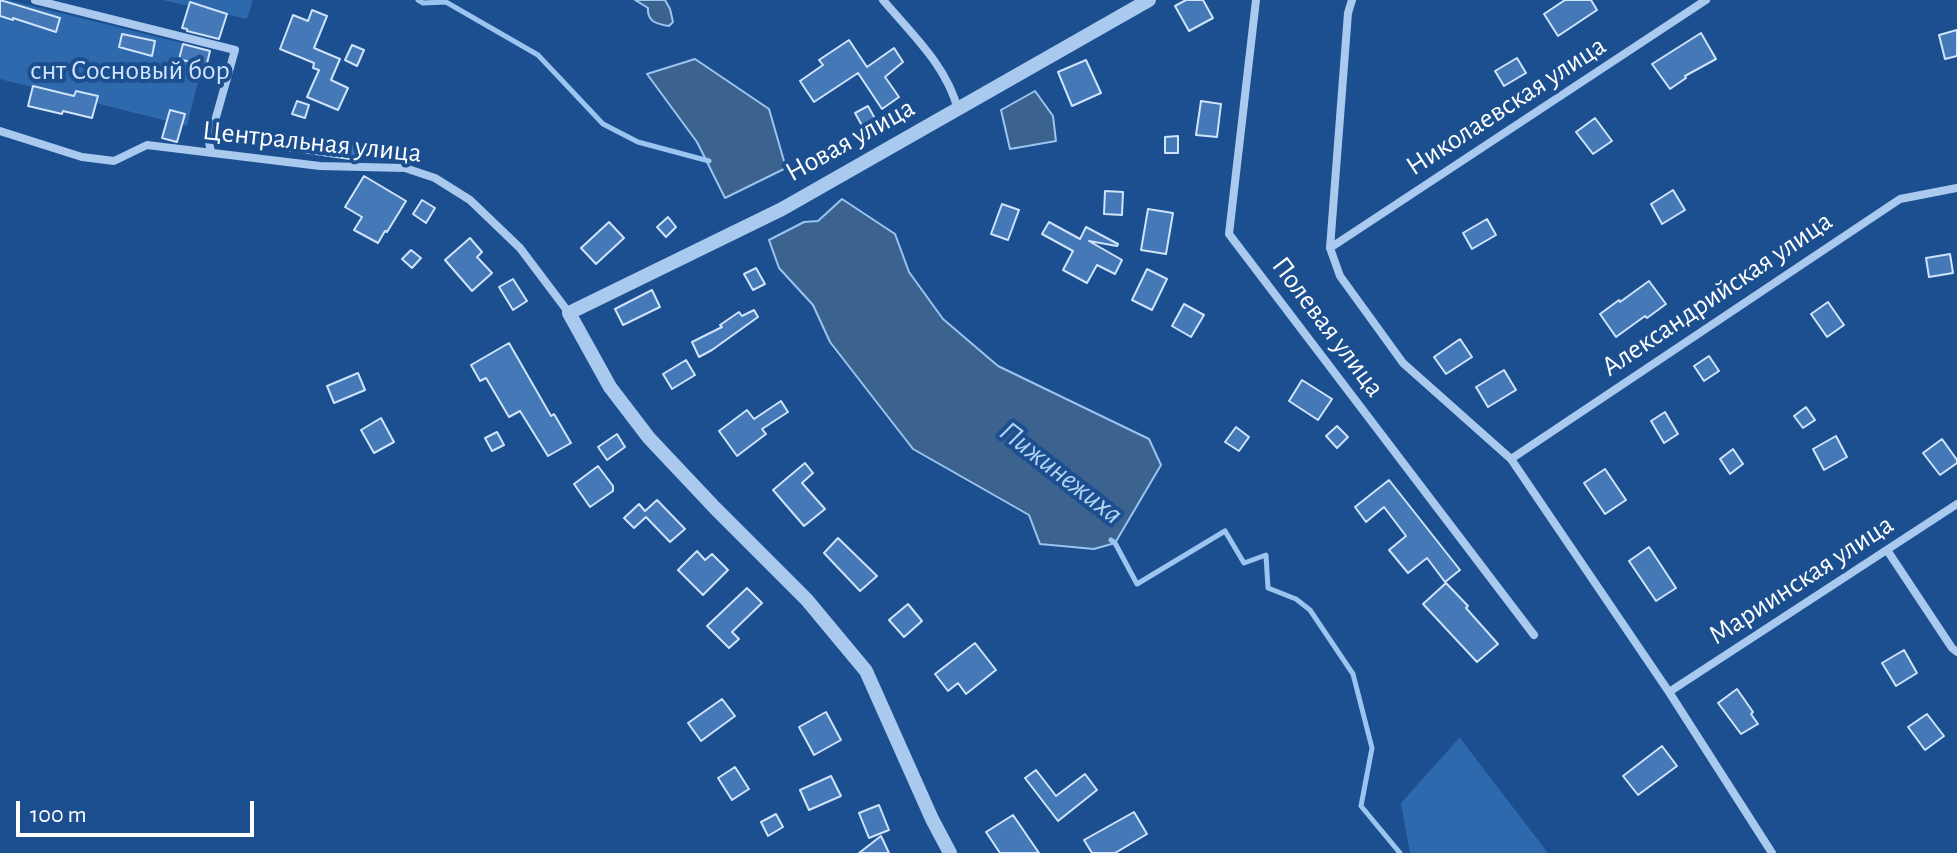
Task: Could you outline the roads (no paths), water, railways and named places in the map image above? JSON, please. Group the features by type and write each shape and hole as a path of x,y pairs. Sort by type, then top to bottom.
{"street":[{"path":"35,0 235,50 209,142 211,152"},
{"path":"883,0 947,79 958,110"},
{"name":"Новая улица","path":"569,313 782,209 1149,0"},
{"name":"Полевая улица","path":"1256,0 1229,234 1534,635"},
{"path":"1352,0 1348,13 1330,248 1340,276 1403,363 1511,459 1669,692 1772,853"},
{"name":"Николаевская улица","path":"1330,248 1706,0"},
{"name":"Центральная улица","path":"0,131 82,157 114,161 147,145 320,166 405,168 435,178 470,200 520,248 569,313"},
{"name":"Александрийская улица","path":"1511,459 1900,199 1957,188"},
{"path":"569,313 610,387 649,438 807,600 866,671 950,853"},
{"name":"Мариинская улица","path":"1669,692 1957,504"},
{"path":"1887,550 1957,652"}],"water":[{"path":"635,0 665,0 673,22 669,26 654,22 648,8"},
{"path":"695,59 769,109 786,168 725,198 697,142 647,74"},
{"path":"1035,91 1053,116 1056,141 1010,149 1001,110"},
{"path":"842,199 895,234 909,272 943,319 998,366 1149,439 1161,465 1115,543 1094,549 1040,544 1029,515 913,449 830,342 813,305 779,268 769,240 804,222 818,221"}],"waterway":[{"name":"Пижинежиха","path":"418,0 423,3 446,2 538,55 603,124 638,142 709,161"},
{"name":"Пижинежиха","path":"1111,540 1137,584 1225,531 1244,563 1266,555 1268,588 1296,599 1310,610 1353,674 1372,748 1361,806 1400,853"}],"park label":[{"name":"снт Сосновый бор","path":"130,71"}]}
